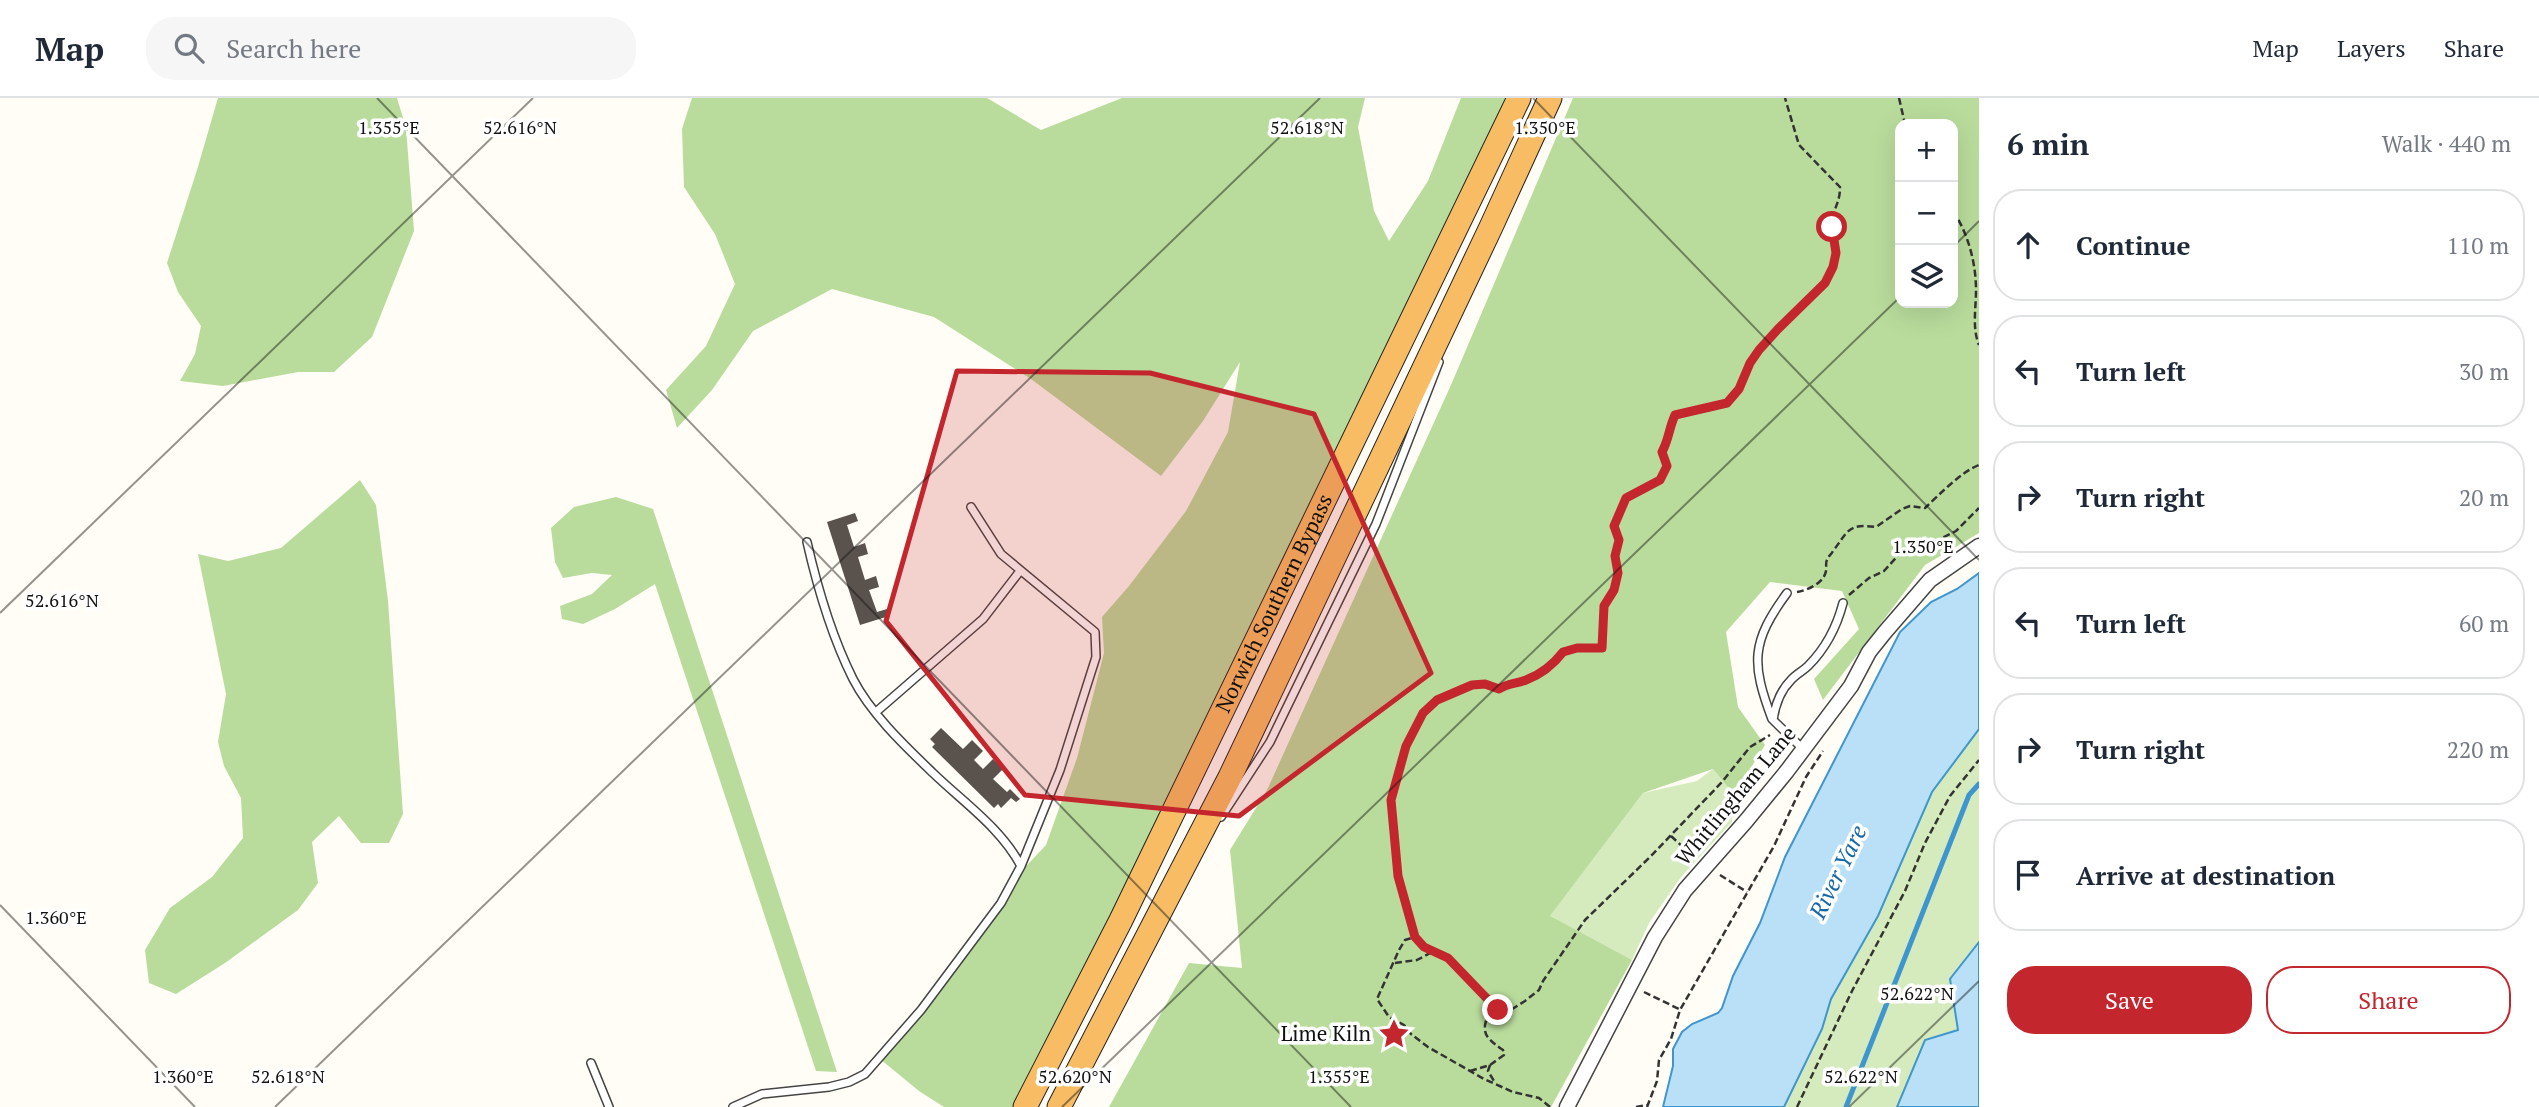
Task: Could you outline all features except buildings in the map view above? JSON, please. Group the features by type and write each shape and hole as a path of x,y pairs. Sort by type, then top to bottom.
{"highway":[{"name":"Norwich Southern Bypass","path":"1025,1107 1121,920 1519,98"},
{"name":"Norwich Southern Bypass","path":"1059,1107 1230,777 1550,98"}],"street":[{"name":"Whitlingham Lane","path":"1567,1107 1656,937 1685,890 1804,750 1851,686 1869,652 1885,632 1930,580 1979,546"}],"lane":[{"path":"1446,345 1491,227"},
{"path":"1175,883 1270,742 1376,524 1441,358"},
{"path":"733,1107 762,1094 829,1087 865,1074 905,1030 1001,903 1021,866 1060,769 1096,657 1096,632 1001,554 971,507"},
{"path":"807,542 836,636 854,681 876,712 931,771 996,831 1013,850 1021,866"},
{"path":"876,712 984,619 1020,571"},
{"path":"1787,593 1771,614 1760,637 1757,663 1762,692 1773,720 1804,750"},
{"path":"1773,720 1776,704 1789,681 1808,666 1826,643 1839,619 1843,603"},
{"path":"590,1063 609,1107"}],"path":[{"path":"1779,728 1750,747 1722,782 1585,920 1539,990 1509,1011 1498,1010 1492,1006 1458,967 1434,950 1424,947 1415,937 1398,876 1391,800 1406,746 1418,720 1437,700 1455,691 1485,684 1499,689 1511,681 1522,682 1553,665 1563,652 1577,648 1602,648 1604,606 1614,590 1618,573 1615,556 1619,540 1614,526 1626,498 1660,480 1667,466 1662,452 1670,439 1670,426 1675,415 1727,403 1739,389 1759,350 1825,283 1833,267 1836,253 1832,239 1833,216 1840,201 1840,187 1799,145 1784,98"},
{"path":"1897,98 1903,119"},
{"path":"1958,221 1973,260 1976,287 1975,336 1979,345"},
{"path":"1787,593 1804,591 1821,580 1827,570 1827,558 1849,530 1860,525 1876,527 1910,506 1925,508 1956,479 1979,465"},
{"path":"1843,603 1854,588 1884,571 1903,550 1921,551 1956,531 1979,508"},
{"path":"1636,1107 1648,1106 1657,1081 1659,1060 1671,1039 1680,1010 1774,846 1806,777 1824,749"},
{"path":"1797,1107 1852,991 1905,891 1925,843 1950,796 1979,760"},
{"path":"1415,937 1405,940 1387,974 1377,999 1383,1011 1404,1025 1428,1047 1484,1079 1539,1098 1550,1107"},
{"path":"1395,963 1417,960 1434,950"},
{"path":"1632,986 1680,1010"},
{"path":"1470,1071 1490,1065 1504,1055 1503,1050 1488,1040 1485,1031 1492,1006"},
{"path":"1490,1065 1490,1076 1498,1084"}],"highlighted area":[{"path":"957,371 1150,373 1314,414 1431,673 1239,816 1025,795 886,621"}],"green space":[{"path":"218,98 397,98 406,128 414,231 372,337 334,372 298,372 223,386 180,381 195,354 201,326 178,292 167,263"},
{"path":"692,98 987,98 1041,130 1122,98 1365,98 1358,127 1374,211 1389,241 1428,181 1461,98 1508,98 1116,917 1015,1107 944,1107 919,1091 880,1059 921,1010 1014,879 1046,845 1077,758 1104,653 1102,617 1186,511 1228,432 1240,362 1203,421 1161,476 1031,379 934,317 832,289 753,331 712,390 677,428 666,390 706,346 735,284 715,234 684,187 682,129"},
{"path":"1573,98 1979,98 1979,533 1925,565 1823,700 1814,679 1859,629 1842,591 1770,582 1726,632 1738,707 1765,745 1734,795 1713,769 1643,793 1550,916 1632,960 1551,1107 1109,1107 1189,963 1242,968 1230,850 1267,790 1451,385"},
{"path":"360,480 376,505 388,601 403,814 389,843 361,843 339,816 312,842 318,883 298,910 225,963 176,994 149,983 145,950 170,908 212,877 243,838 241,798 224,766 218,742 226,694 198,554 228,561 281,548"},
{"path":"616,497 653,509 837,1072 816,1071 655,584 615,609 583,624 562,619 560,606 592,594 612,575 592,573 563,578 555,562 551,528 574,507"},
{"path":"1979,729 1979,1107 1784,1107 1822,1029 1831,999 1878,916 1932,792"},
{"path":"1713,769 1734,795 1732,822 1681,877 1649,923 1632,960 1549,917 1643,793 1697,781"}],"water":[{"name":"River Yare","path":"1979,573 1979,729 1932,792 1878,916 1831,999 1822,1029 1784,1107 1663,1107 1673,1066 1673,1049 1682,1032 1692,1024 1718,1013 1722,1008 1733,976 1760,923 1785,857 1900,632 1931,602 1957,589"},
{"path":"1979,942 1979,1107 1897,1107 1925,1040 1958,1030 1950,979"}],"waterway":[{"path":"1846,1107 1969,795 1979,784"}],"place":[{"name":"Lime Kiln","path":"1394,1034"}],"route":[{"path":"1498,1010 1448,958 1424,947 1415,937 1405,910 1398,876 1391,800 1413,728 1423,713 1437,700 1455,691 1485,684 1499,689 1511,681 1522,682 1553,665 1563,652 1577,648 1602,648 1604,606 1614,590 1618,573 1615,556 1619,540 1614,526 1626,498 1646,485 1660,480 1667,466 1662,452 1670,439 1670,426 1675,415 1727,403 1739,389 1759,350 1825,283 1836,253 1832,227"}]}
